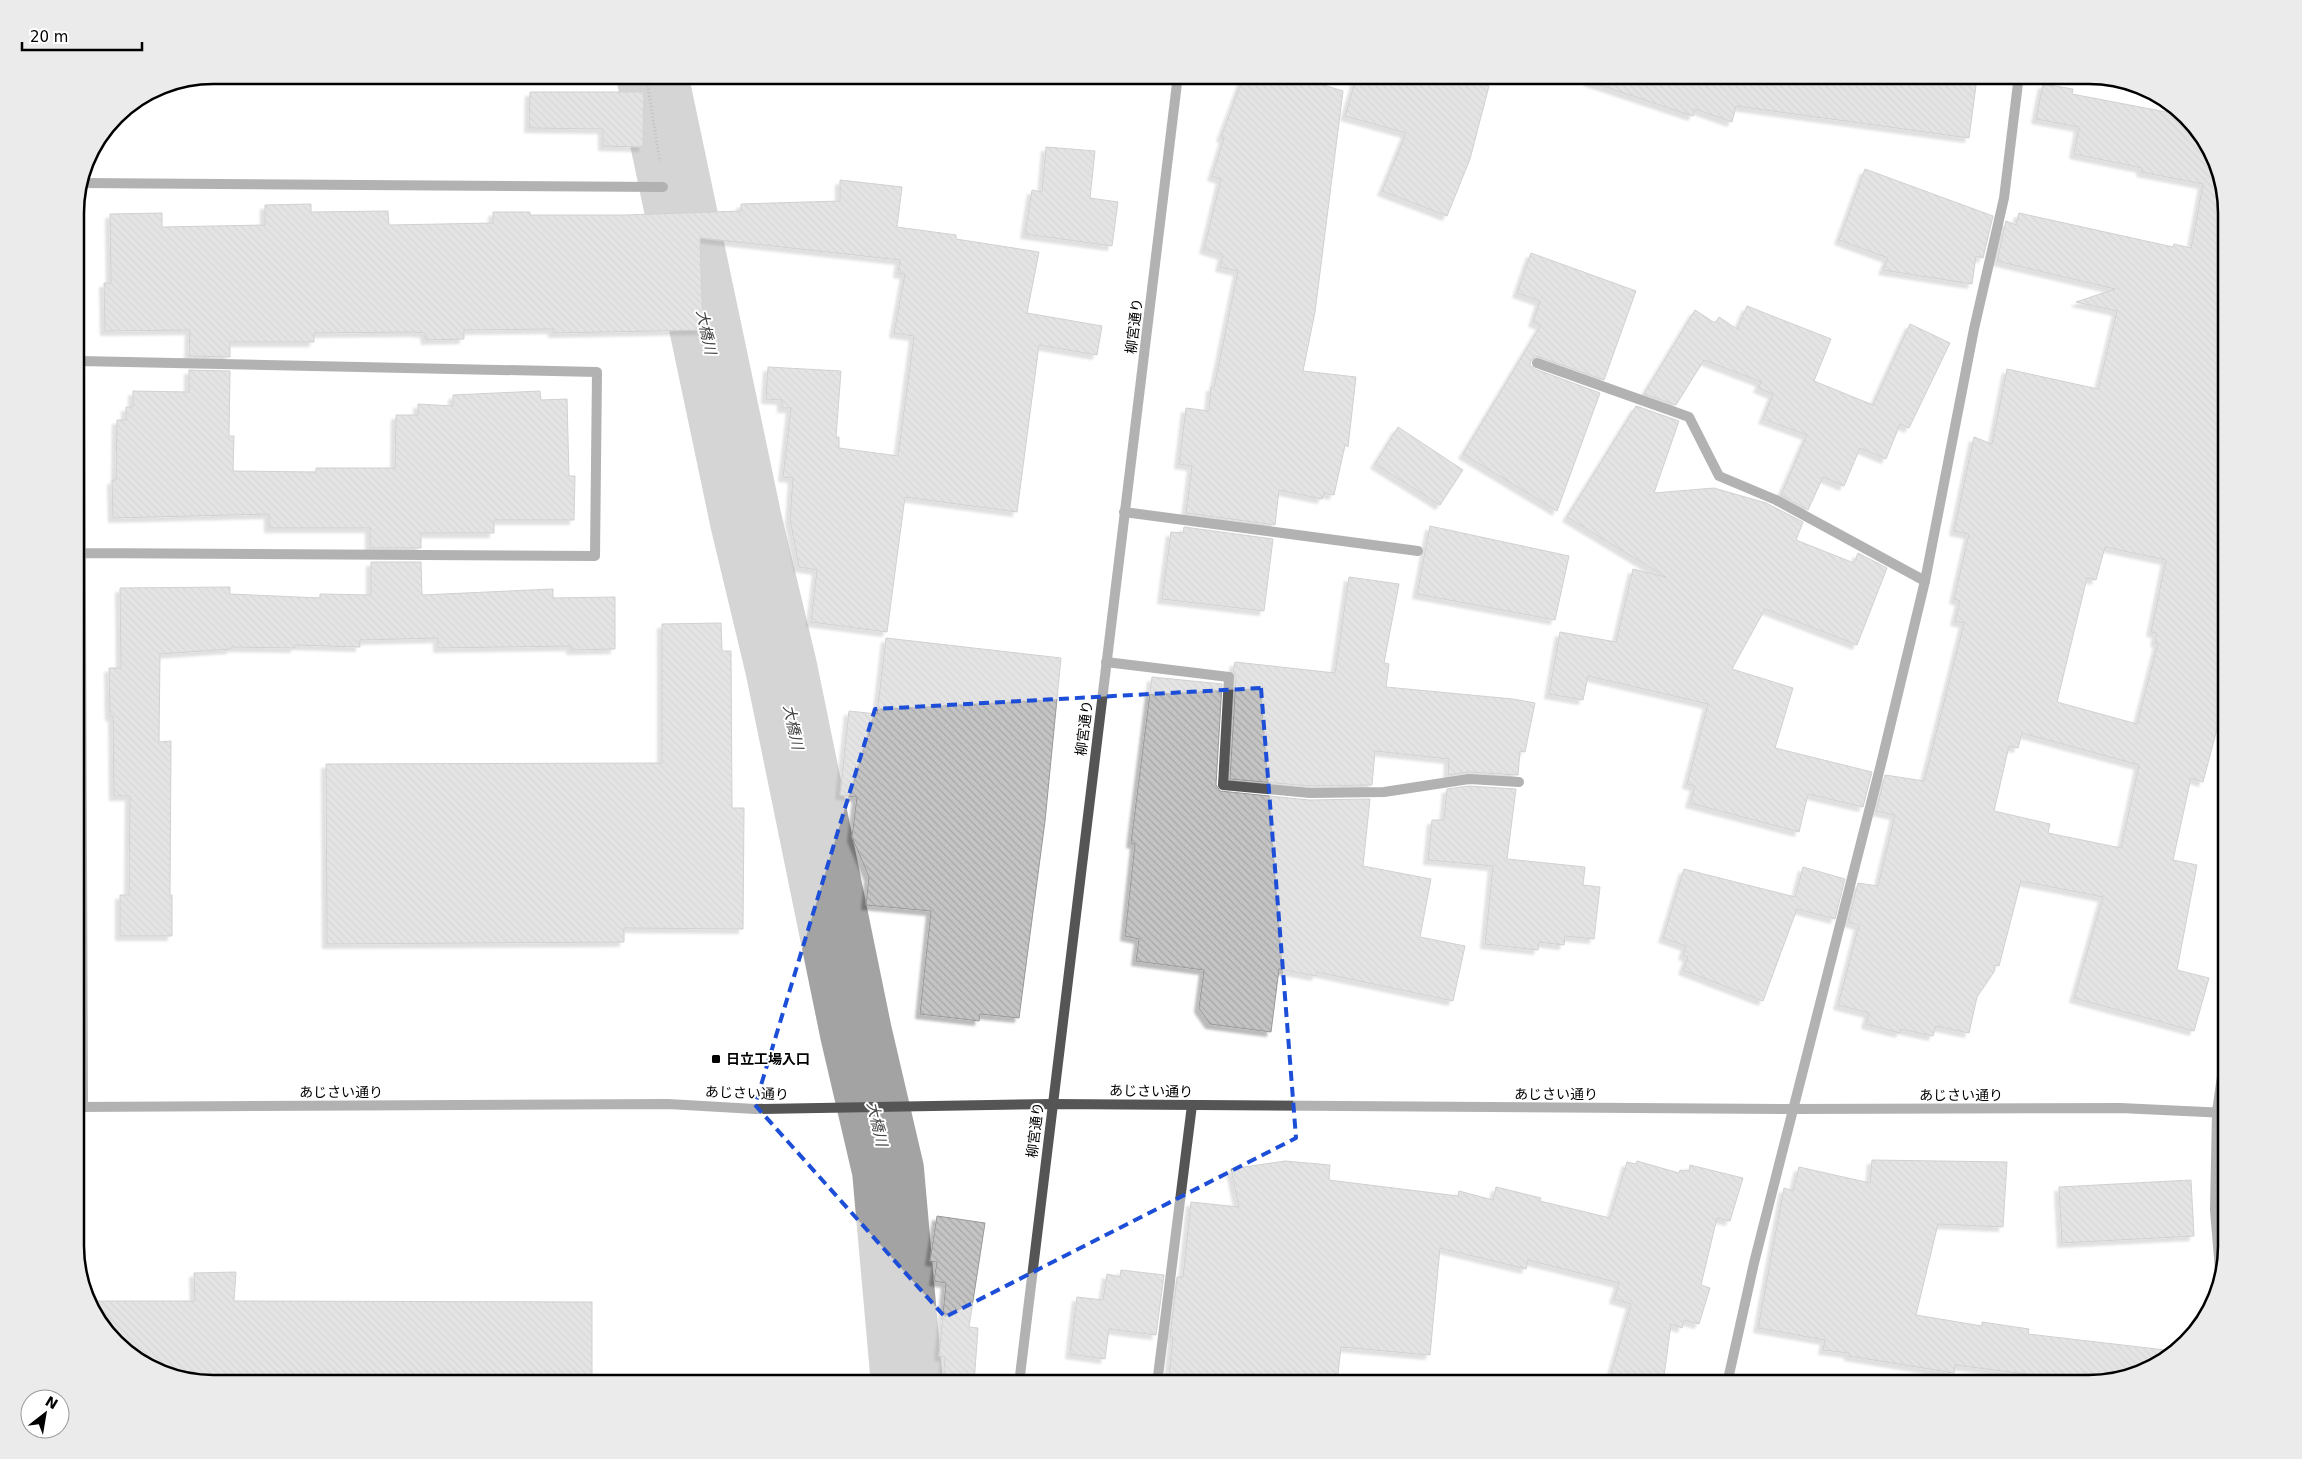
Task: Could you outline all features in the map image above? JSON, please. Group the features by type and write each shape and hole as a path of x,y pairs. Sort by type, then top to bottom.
{"street":[{"name":"柳宮通り","path":"1020,1375 1177,84"},
{"path":"1729,1375 1754,1263 1794,1110 1925,581 1974,329 2004,198 2018,84"},
{"path":"87,183 663,187"},
{"path":"84,361 597,372 595,556 84,553"},
{"path":"1538,363 1689,417 1719,476 1776,500 1925,581"},
{"path":"1124,512 1418,551"},
{"path":"1106,662 1229,677 1224,784 1310,793 1384,792 1470,779 1519,782"},
{"name":"あじさい通り","path":"84,1107 668,1104 756,1109 1052,1104 1794,1110 2120,1108 2218,1113"},
{"path":"1158,1375 1192,1105"},
{"path":"2218,1168 2215,1210 2218,1246"}],"path":[{"path":"647,84 663,187"}],"highlighted area":[{"path":"1261,688 1296,1138 945,1317 755,1105 875,709"}],"building":[{"path":"1241,84 1320,84 1343,91 1315,312 1303,371 1356,377 1348,447 1345,445 1334,495 1324,493 1322,499 1279,490 1275,525 1186,513 1192,466 1179,464 1186,408 1209,411 1211,387 1214,387 1238,271 1220,267 1223,255 1204,249 1221,179 1212,176 1224,138 1221,137"},
{"path":"1354,84 1481,84 1489,86 1470,159 1447,216 1382,191 1406,133 1345,116"},
{"path":"1597,84 1976,84 1969,138 1736,106 1732,122 1695,109 1693,116"},
{"path":"2043,84 2073,89 2072,94 2171,113 2192,134 2201,148 2216,188 2218,204 2218,725 2203,782 2191,778 2173,860 2197,865 2177,970 2209,978 2194,1031 2074,998 2103,897 2021,881 1999,966 1995,965 1994,972 1977,997 1969,1033 1936,1026 1933,1036 1901,1029 1900,1033 1866,1024 1869,1013 1838,1005 1859,925 1848,922 1858,883 1878,886 1895,815 1876,811 1885,775 1924,781 1964,623 1955,621 1960,601 1954,599 1969,534 1954,531 1974,437 1992,444 2007,369 2098,389 2117,311 2076,302 2115,289 1997,261 2006,221 2016,225 2019,213 2173,247 2174,244 2191,248 2203,184 2141,172 2142,168 2074,154 2079,127 2036,119","holes":["2105,547 2166,560 2151,632 2157,633 2155,642 2158,643 2137,724 2057,702 2087,578 2096,580","2022,733 2139,765 2121,848 2048,833 2050,824 1994,811 2009,746 2018,748"]},
{"path":"530,92 644,92 643,147 603,146 603,129 529,128"},
{"path":"1046,147 1095,151 1090,198 1118,202 1112,246 1025,234 1032,190 1042,192"},
{"path":"1865,169 1993,216 1983,258 1976,256 1972,284 1883,270 1888,258 1839,240"},
{"path":"840,180 902,187 897,227 956,235 956,239 1039,252 1027,313 1102,326 1097,355 1039,345 1017,512 905,497 887,632 811,622 817,570 799,567 790,519 793,478 783,477 791,408 782,408 782,400 766,399 768,367 841,371 836,437 839,437 839,448 898,456 914,336 894,333 905,274 898,273 900,260 700,238 703,330 553,333 553,329 464,330 464,339 426,340 425,333 414,332 314,333 314,342 230,342 230,357 189,356 190,330 105,331 104,283 111,283 110,214 162,213 162,227 265,225 265,205 311,204 311,212 388,211 389,225 493,223 493,212 530,212 530,215 626,215 741,211 741,204 840,201"},
{"path":"1531,253 1636,291 1604,380 1539,357 1535,356 1531,360 1530,365 1535,369 1600,393 1557,511 1463,454 1541,325 1533,322 1540,301 1517,293"},
{"path":"1747,306 1831,339 1814,381 1873,405 1910,324 1950,343 1909,428 1900,424 1886,459 1860,448 1844,486 1823,477 1808,510 1781,495 1807,435 1763,419 1773,394 1758,388 1761,382 1704,360 1676,405 1644,394 1695,310 1715,323 1719,317 1737,329"},
{"path":"189,370 230,371 229,436 234,436 233,471 316,472 316,468 395,468 396,415 418,415 418,404 453,406 453,395 540,391 541,400 567,399 569,476 575,476 574,520 494,520 494,533 421,533 421,548 370,548 370,528 269,528 269,514 113,518 112,480 116,480 117,420 126,420 126,407 133,407 133,391 189,392"},
{"path":"1636,406 1679,421 1654,493 1714,488 1766,503 1803,522 1796,540 1854,563 1858,553 1887,568 1857,645 1765,609 1732,669 1793,688 1775,748 1872,772 1863,807 1808,794 1799,832 1690,803 1695,786 1687,784 1708,704 1588,676 1583,700 1549,694 1560,632 1616,642 1633,569 1666,577 1567,517"},
{"path":"1398,427 1463,470 1440,505 1375,464"},
{"path":"1430,526 1569,556 1555,620 1417,594"},
{"path":"1184,527 1273,539 1264,611 1162,599 1171,532 1183,533"},
{"path":"371,562 421,562 422,595 553,589 553,598 615,597 615,649 571,650 571,646 438,648 438,638 360,640 360,647 295,645 295,648 231,647 231,649 160,654 159,742 171,741 170,895 172,895 172,936 120,936 120,895 129,895 130,796 114,796 113,716 110,716 109,668 121,668 120,588 230,587 230,594 320,598 320,594 371,595"},
{"path":"1349,577 1399,584 1384,663 1389,664 1386,687 1513,699 1535,703 1525,752 1520,751 1518,775 1469,772 1448,775 1449,759 1375,751 1372,785 1310,786 1230,779 1236,677 1233,671 1235,662 1335,673"},
{"path":"721,623 722,651 731,651 732,808 744,808 743,929 624,928 624,942 327,944 326,764 662,763 662,624"},
{"path":"886,638 1061,658 1045,821 1019,1018 980,1014 979,1021 920,1014 931,911 866,905 869,877 852,837 857,797 840,795 849,711 877,714"},
{"path":"1152,677 1222,684 1216,785 1220,791 1309,800 1370,799 1363,866 1431,879 1420,937 1465,946 1453,1001 1317,972 1316,976 1279,969 1271,1032 1210,1024 1199,1008 1204,970 1136,961 1139,939 1125,936 1135,844 1131,843"},
{"path":"1469,786 1516,789 1507,859 1585,867 1583,885 1600,887 1594,939 1565,936 1564,945 1539,942 1538,950 1485,944 1493,866 1428,860 1432,820 1444,820 1447,789"},
{"path":"1803,867 1845,879 1835,919 1797,909 1763,1001 1683,970 1688,957 1683,955 1686,946 1663,938 1684,869 1795,897"},
{"path":"1872,1160 2007,1162 2003,1227 1938,1224 1916,1315 1982,1326 1982,1322 2029,1329 2028,1334 2166,1350 2139,1365 2123,1371 2106,1374 2035,1375 1955,1365 1954,1373 1849,1356 1849,1353 1823,1350 1825,1340 1758,1328 1784,1188 1793,1191 1799,1167 1870,1183"},
{"path":"1285,1161 1330,1165 1329,1180 1458,1196 1459,1191 1493,1200 1496,1187 1541,1198 1540,1201 1610,1218 1627,1162 1636,1164 1637,1161 1679,1173 1680,1170 1689,1171 1690,1165 1743,1178 1730,1221 1717,1218 1701,1285 1710,1288 1699,1324 1684,1320 1682,1328 1671,1324 1664,1375 1611,1375 1631,1304 1614,1299 1619,1283 1528,1260 1526,1269 1440,1248 1430,1355 1341,1347 1338,1375 1169,1375 1173,1337 1170,1337 1177,1277 1183,1277 1191,1202 1239,1207 1231,1169"},
{"path":"2191,1180 2194,1236 2062,1243 2059,1187"},
{"path":"937,1216 985,1223 969,1327 978,1328 975,1375 944,1375 945,1357 939,1356 946,1283 934,1281 937,1262 930,1261"},
{"path":"1121,1270 1164,1275 1156,1335 1109,1329 1105,1359 1070,1354 1077,1297 1103,1300 1107,1274 1120,1277"},
{"path":"236,1272 234,1301 592,1302 592,1375 196,1374 179,1371 163,1365 134,1349 110,1325 96,1301 195,1301 194,1273"}],"waterway":[{"name":"大橋川","path":"654,84 746,521 781,667 856,1033 888,1170 906,1375"}],"place":[{"name":"日立工場入口","path":"716,1059"}]}
